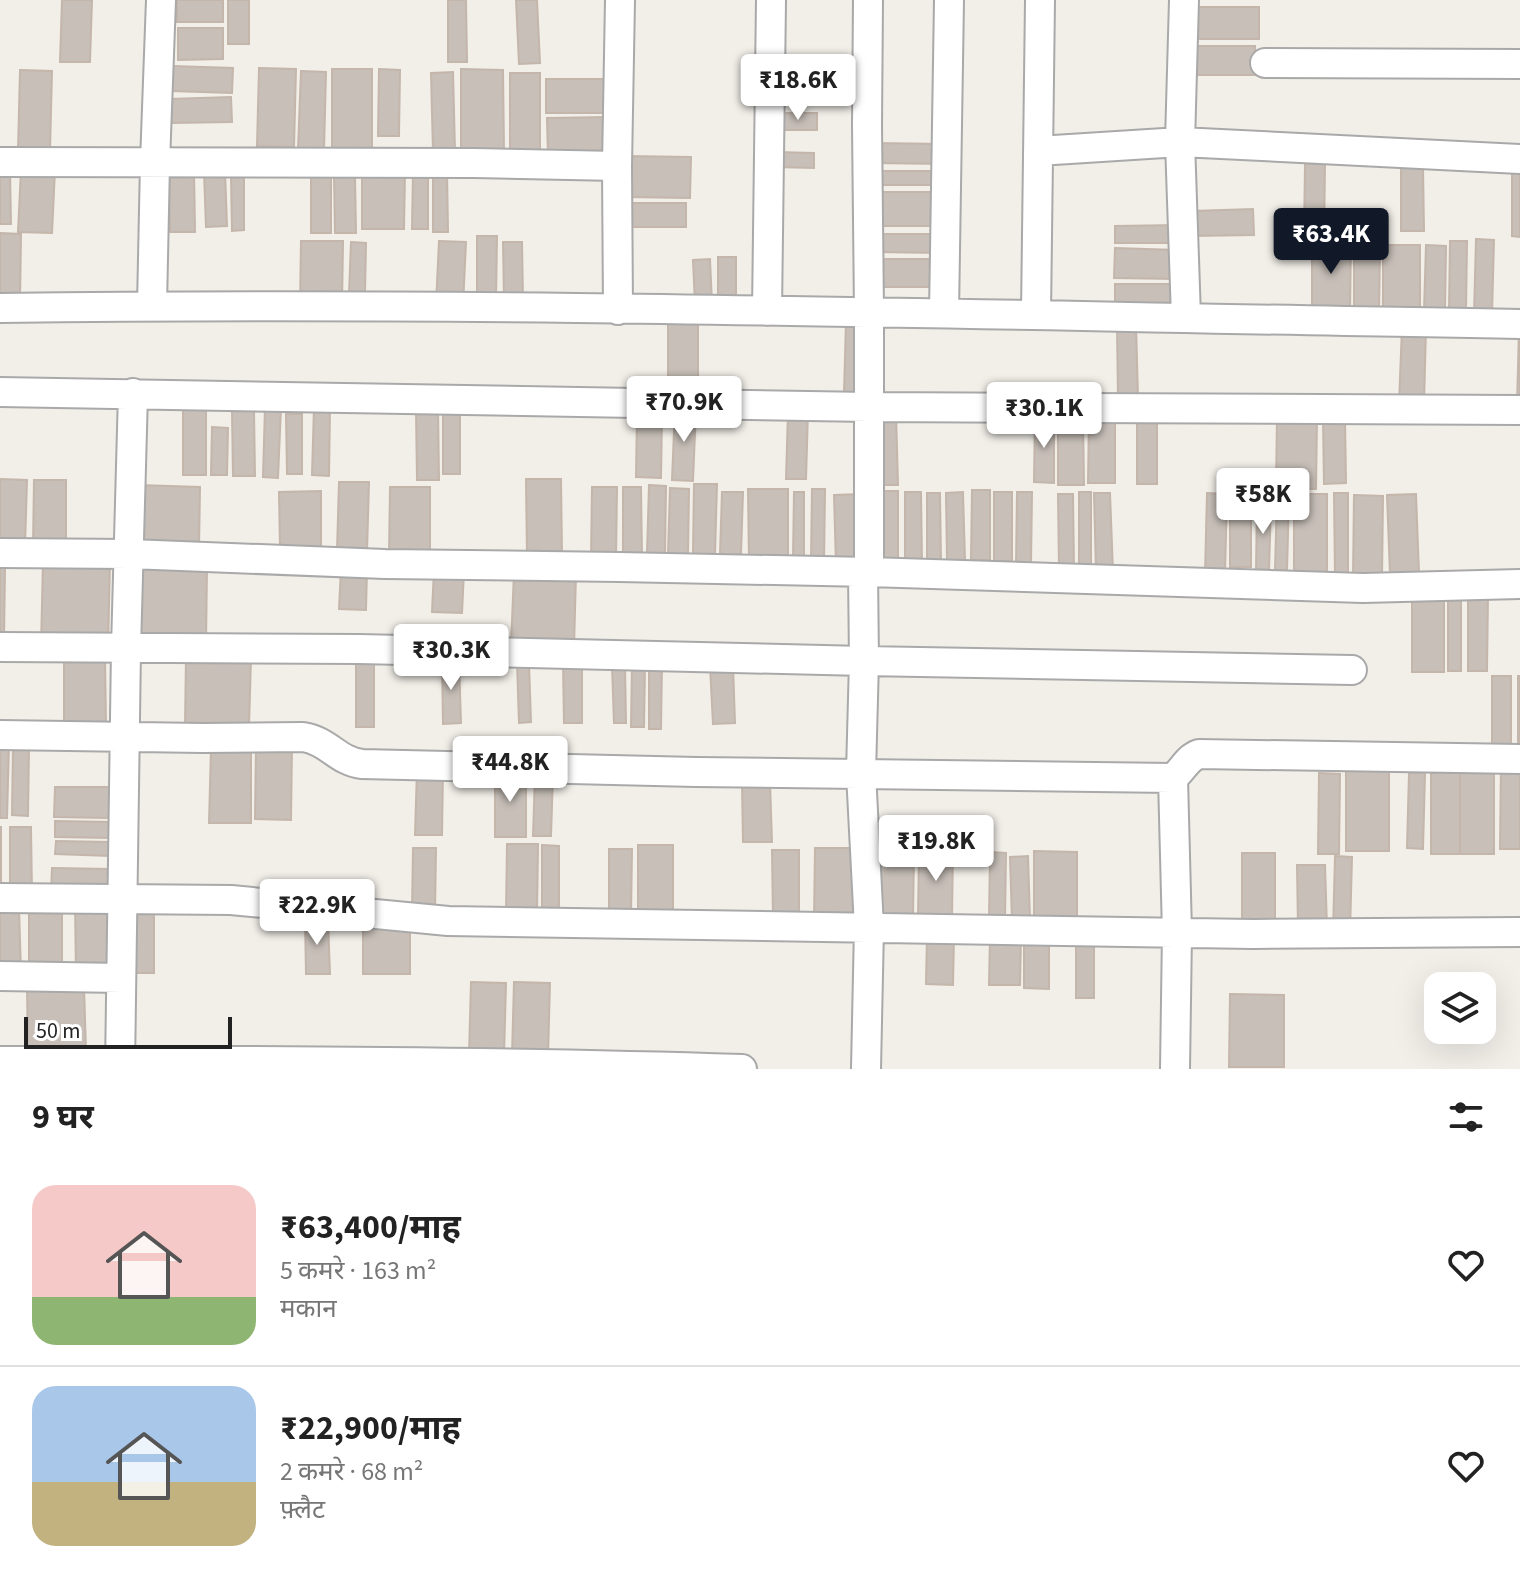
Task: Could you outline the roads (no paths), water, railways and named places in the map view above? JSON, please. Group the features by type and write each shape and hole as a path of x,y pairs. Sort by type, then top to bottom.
{"street":[{"path":"152,306 161,0"},
{"path":"618,310 620,0"},
{"path":"767,311 771,0"},
{"path":"866,1069 869,927 861,773 869,407 868,0"},
{"path":"944,313 949,0"},
{"path":"1036,314 1040,0"},
{"path":"1184,0 1180,142 1186,317"},
{"path":"1265,63 1520,64"},
{"path":"1038,151 1180,142 1520,159"},
{"path":"0,162 617,166"},
{"path":"0,308 152,306 869,312 1520,324"},
{"path":"0,392 869,407 1520,410"},
{"path":"120,1065 133,393"},
{"path":"0,553 130,554 385,564 866,572 1363,588 1520,584"},
{"path":"0,647 374,649 1352,670"},
{"path":"0,735 303,737 318,741 346,760 362,764 696,772 1173,778 1192,756 1199,754 1520,759"},
{"path":"1173,778 1177,933 1175,1069"},
{"path":"0,898 231,900 448,921 1177,933 1520,932"},
{"path":"0,976 121,978"},
{"path":"0,1061 120,1065 742,1069"}]}
